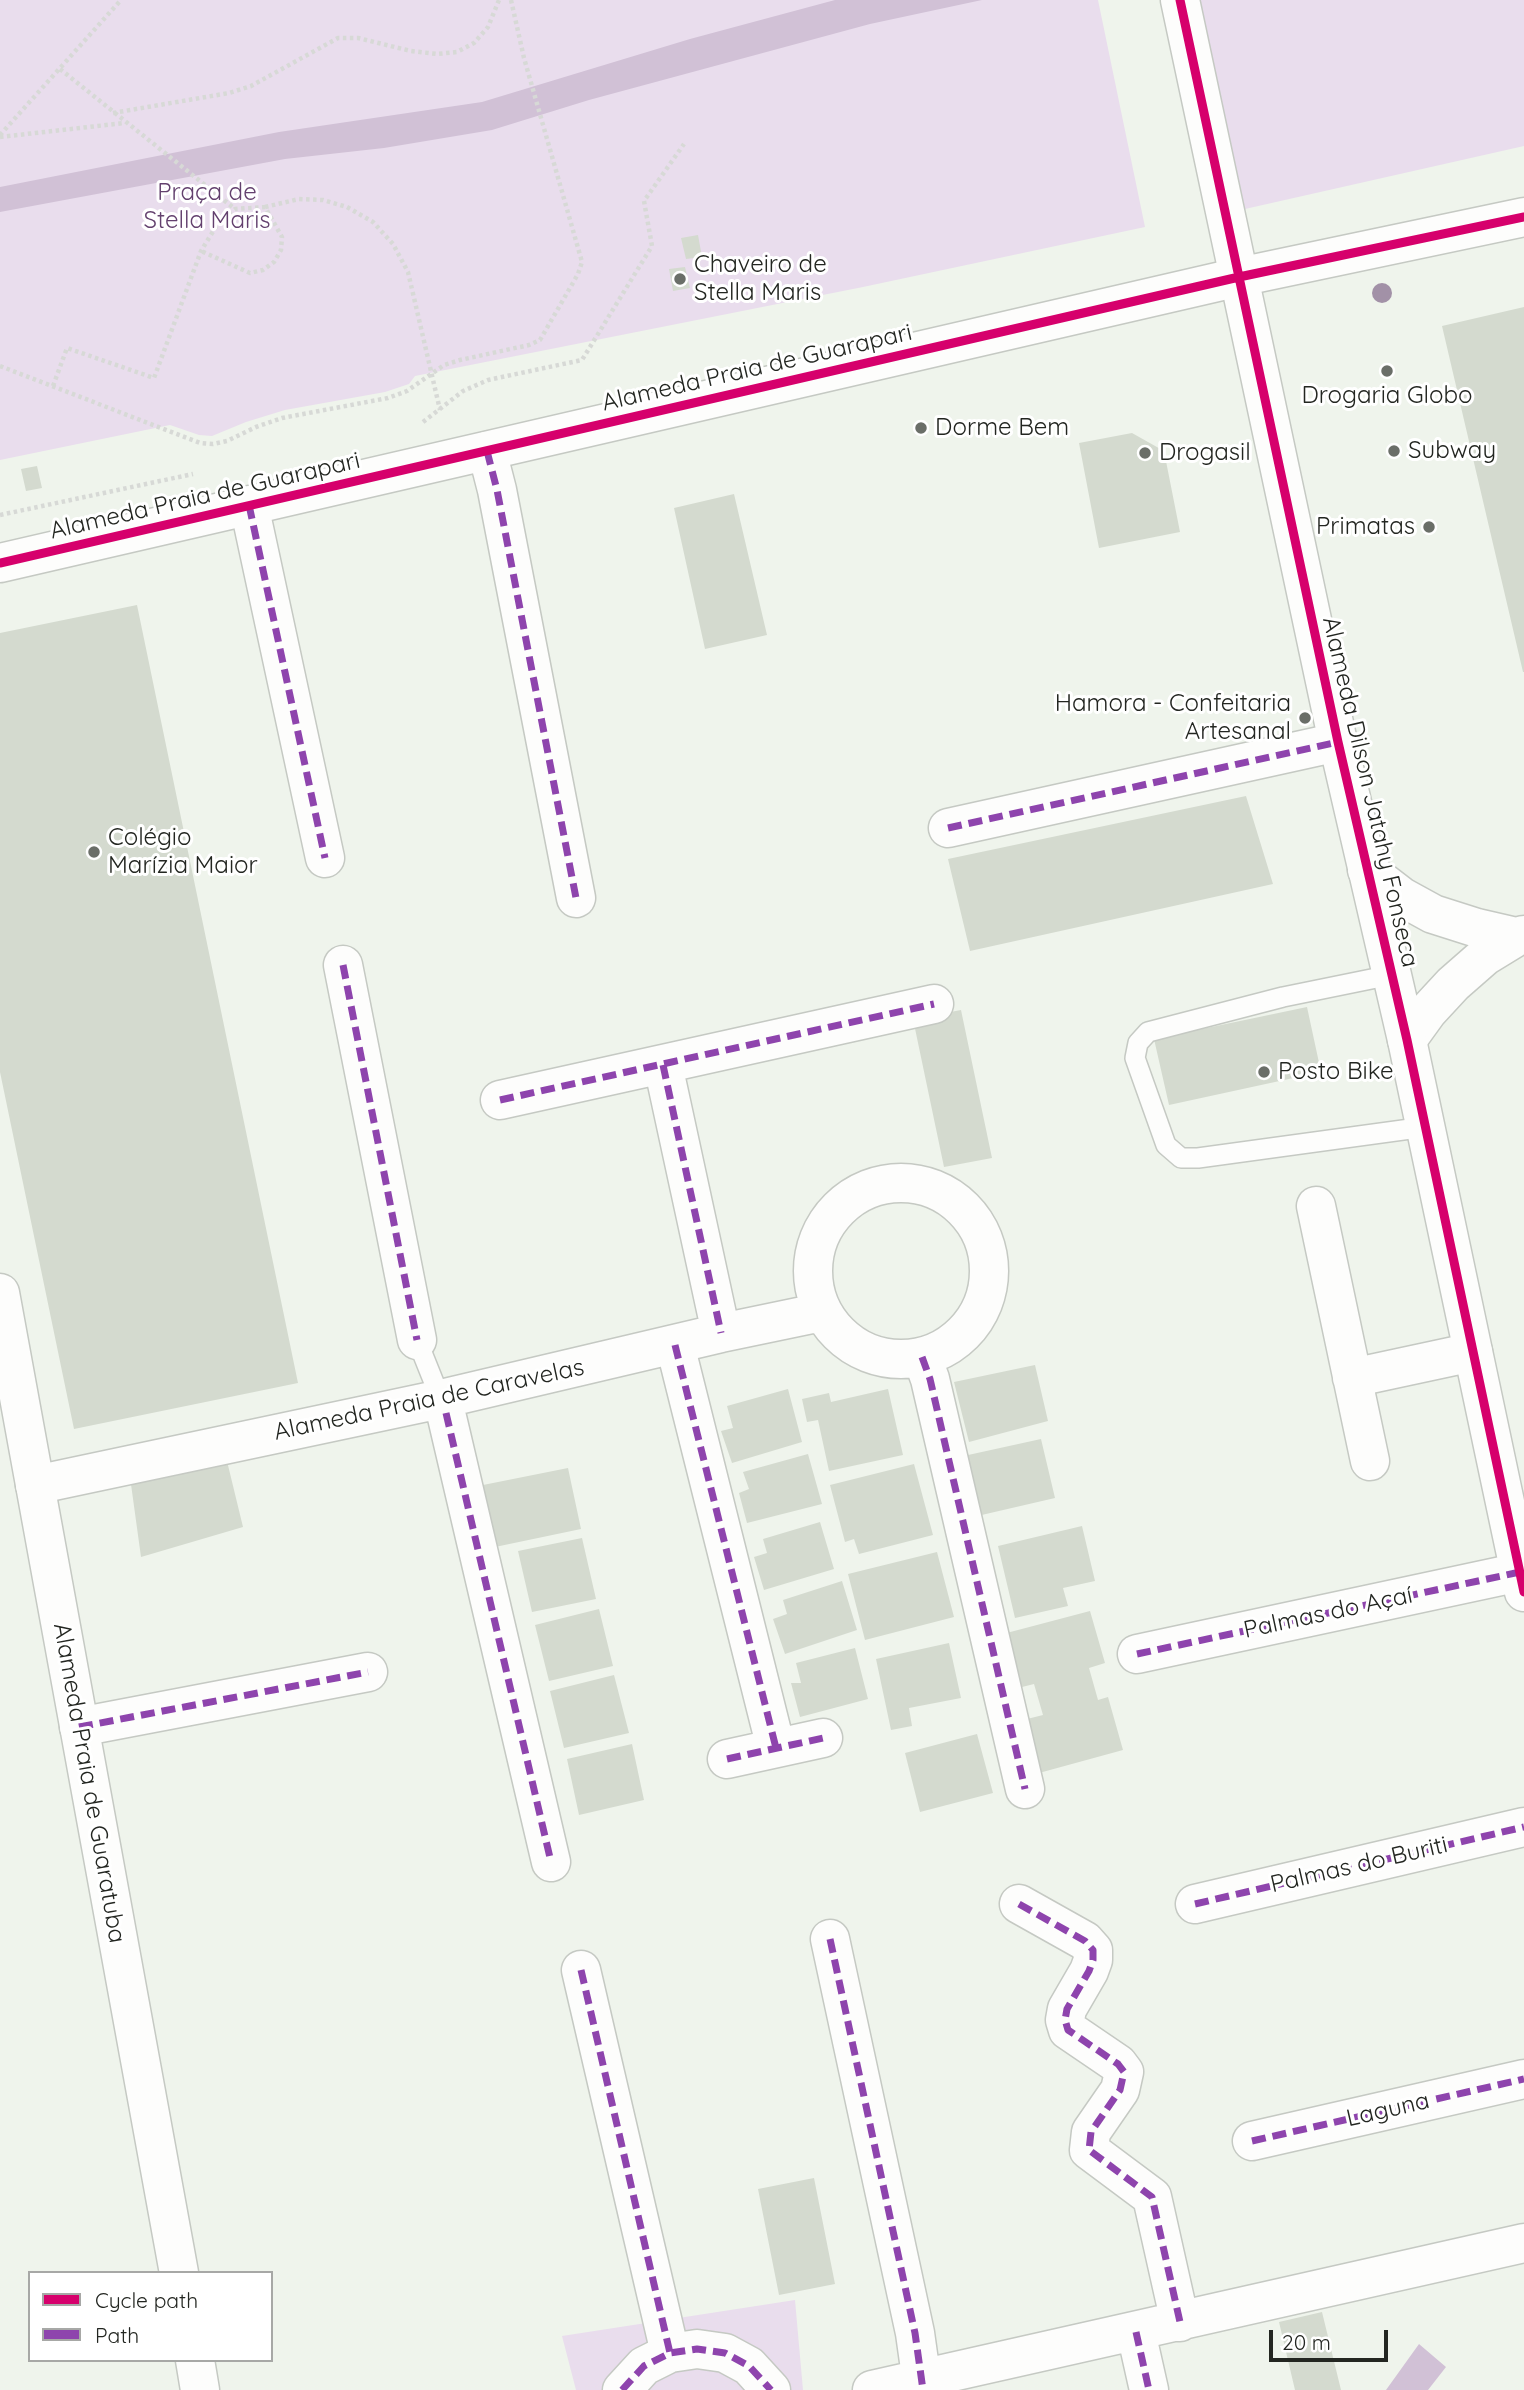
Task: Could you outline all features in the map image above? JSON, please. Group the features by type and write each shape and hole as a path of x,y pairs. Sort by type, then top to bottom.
{"street":[{"name":"Alameda Dilson Jatahy Fonseca","path":"1180,0 1338,742 1407,1040 1473,1352 1514,1507 1522,1582"},
{"name":"Alameda Praia de Guarapari","path":"0,563 1239,277 1524,217"},
{"path":"487,451 497,490 576,898"},
{"path":"249,505 325,858"},
{"path":"948,828 1338,742"},
{"path":"1367,870 1402,897 1433,914 1477,928 1520,936"},
{"path":"1407,1040 1453,984 1485,957 1520,936"},
{"path":"344,965 417,1340"},
{"path":"499,1100 934,1004"},
{"path":"663,1065 721,1334"},
{"path":"895,1183 924,1186 942,1193 972,1217 986,1243 990,1273 985,1301 971,1326 948,1346 922,1357 893,1360 864,1352 839,1336 822,1312 813,1285 813,1255 823,1228 841,1205 866,1189 895,1183"},
{"path":"1316,1206 1370,1461"},
{"name":"Alameda Praia de Guaratuba","path":"0,1293 179,2271"},
{"name":"Alameda Praia de Caravelas","path":"35,1485 443,1406 675,1345 822,1312"},
{"path":"675,1345 776,1748"},
{"path":"1352,1378 1473,1352"},
{"path":"922,1357 930,1379 1025,1789"},
{"path":"443,1406 551,1862"},
{"name":"Palmas do Açaí","path":"1137,1654 1522,1582"},
{"path":"79,1727 368,1672"},
{"path":"727,1759 823,1738"},
{"name":"Palmas do Buriti","path":"1195,1903 1524,1827"},
{"path":"1019,1904 1085,1941 1093,1950 1089,1972 1067,2009 1065,2021 1068,2030 1118,2064 1124,2072 1123,2083 1091,2132 1089,2150 1152,2197 1180,2322"},
{"path":"830,1939 915,2333 922,2385"},
{"path":"582,1970 670,2353"},
{"name":"Laguna","path":"1252,2141 1524,2079"},
{"path":"872,2390 922,2385 1136,2332 1524,2243"},
{"path":"1136,2332 1149,2390"},
{"path":"622,2390 644,2366 670,2353 697,2349 724,2353 749,2366 771,2390"},
{"path":"195,2362 200,2390"}],"lane":[{"path":"1391,975 1283,997 1148,1032 1138,1043 1135,1058 1166,1145 1181,1158 1425,1128"},
{"path":"417,1340 443,1406"}],"path":[{"path":"0,136 121,0"},
{"path":"113,113 229,93 251,86 338,37 358,38 411,51 437,54 457,52 474,43 488,27 499,0"},
{"path":"0,366 200,443 213,444 227,441 282,418 388,398 407,391 430,373 460,360 529,345 540,340 578,274 582,262 524,58 511,0"},
{"path":"60,69 235,209"},
{"path":"0,136 125,122"},
{"path":"420,425 463,391 488,380 582,360 652,246 644,201 684,144"},
{"path":"53,386 66,348 154,378 201,251 220,220 235,209 265,207 299,199 323,200 347,207 373,222 393,244 408,272 440,410"},
{"path":"201,251 250,273 263,270 274,262 281,250 282,237 265,207"},
{"path":"0,515 194,474"}],"green space":[{"name":"Praça de Stella Maris","path":"0,0 1098,0 1145,227 863,287 415,376 409,384 385,392 285,410 212,436 199,435 170,425 0,460"},
{"path":"1197,0 1524,0 1524,146 1245,209"},
{"path":"795,2300 803,2390 576,2390 562,2336"}],"shaded area":[{"path":"835,0 982,0 870,24 589,100 492,130 384,148 285,159 0,212 0,187 279,132 482,102 690,39"},
{"path":"1419,2344 1446,2367 1428,2390 1386,2390"}],"building":[{"path":"698,235 702,257 686,259 681,238"},
{"name":"Chaveiro de Stella Maris","path":"685,267 690,288 673,291 669,269"},
{"path":"1524,307 1524,672 1523,672 1442,326"},
{"path":"1132,433 1164,451 1180,532 1099,548 1079,443"},
{"path":"37,466 42,488 26,491 21,469"},
{"path":"734,494 767,635 705,649 674,508"},
{"name":"Colégio Marízia Maior","path":"137,605 298,1383 74,1429 0,1072 0,633"},
{"path":"1246,796 1273,884 970,951 948,859"},
{"path":"1307,1007 1321,1072 1169,1105 1154,1039"},
{"path":"961,1010 992,1158 944,1167 913,1019"},
{"path":"1035,1365 1048,1421 969,1442 954,1382"},
{"path":"788,1389 802,1442 732,1463 721,1431 733,1428 727,1406"},
{"path":"888,1389 903,1455 829,1471 818,1420 807,1422 802,1399 829,1393 831,1402"},
{"path":"1041,1439 1055,1498 973,1517 959,1457"},
{"path":"808,1454 822,1504 747,1523 739,1493 749,1489 743,1472"},
{"path":"226,1457 243,1527 141,1557 130,1477"},
{"path":"914,1464 933,1535 859,1554 854,1539 845,1542 830,1485"},
{"path":"568,1468 581,1529 495,1547 483,1485"},
{"path":"820,1522 834,1569 764,1590 754,1557 767,1553 763,1539"},
{"path":"1082,1526 1095,1581 1063,1588 1068,1606 1015,1618 998,1546"},
{"path":"582,1538 596,1599 532,1612 518,1551"},
{"path":"937,1552 954,1617 865,1640 848,1574"},
{"path":"842,1581 857,1630 785,1654 773,1619 787,1614 783,1600"},
{"path":"599,1609 613,1666 549,1681 535,1625"},
{"path":"1090,1611 1105,1663 1089,1668 1098,1700 1108,1697 1123,1750 1039,1773 1023,1720 1043,1715 1034,1684 1014,1689 999,1635"},
{"path":"949,1643 961,1698 909,1708 912,1726 891,1730 876,1659"},
{"path":"855,1648 868,1699 800,1717 791,1683 801,1683 796,1663"},
{"path":"614,1675 629,1733 564,1748 550,1691"},
{"path":"977,1734 993,1793 920,1812 905,1753"},
{"path":"632,1744 644,1800 579,1815 567,1759"},
{"path":"814,2178 835,2284 779,2295 758,2189"},
{"path":"1322,2312 1341,2390 1295,2390 1279,2322"}],"marked path":[{"path":"487,451 497,490 576,898"},
{"path":"249,505 325,858"},
{"path":"948,828 1338,742"},
{"path":"343,965 417,1340"},
{"path":"500,1100 934,1004"},
{"path":"663,1065 721,1333"},
{"path":"675,1345 776,1748"},
{"path":"922,1357 930,1379 1025,1789"},
{"path":"446,1413 551,1862"},
{"path":"1137,1654 1520,1572"},
{"path":"79,1727 368,1672"},
{"path":"727,1759 823,1738"},
{"path":"1195,1904 1524,1827"},
{"path":"1019,1904 1085,1941 1093,1950 1089,1971 1067,2009 1065,2020 1068,2030 1118,2064 1124,2072 1120,2090 1091,2132 1089,2150 1152,2197 1180,2322"},
{"path":"830,1939 915,2333 923,2390"},
{"path":"581,1970 670,2353"},
{"path":"1252,2141 1524,2079"},
{"path":"1136,2332 1149,2390"},
{"path":"622,2390 644,2366 670,2353 697,2349 725,2353 749,2366 771,2390"}],"cycle path":[{"path":"1180,0 1338,742 1407,1040 1524,1592"},
{"path":"0,563 1239,277 1524,217"}],"place":[{"name":"Chaveiro de Stella Maris","path":"680,279"},
{"name":"Drogaria Globo","path":"1387,371"},
{"name":"Dorme Bem","path":"921,428"},
{"name":"Subway","path":"1394,451"},
{"name":"Drogasil","path":"1145,453"},
{"name":"Primatas","path":"1429,527"},
{"name":"Hamora - Confeitaria Artesanal","path":"1305,718"},
{"name":"Colégio Marízia Maior","path":"94,852"},
{"name":"Posto Bike","path":"1264,1072"}]}
